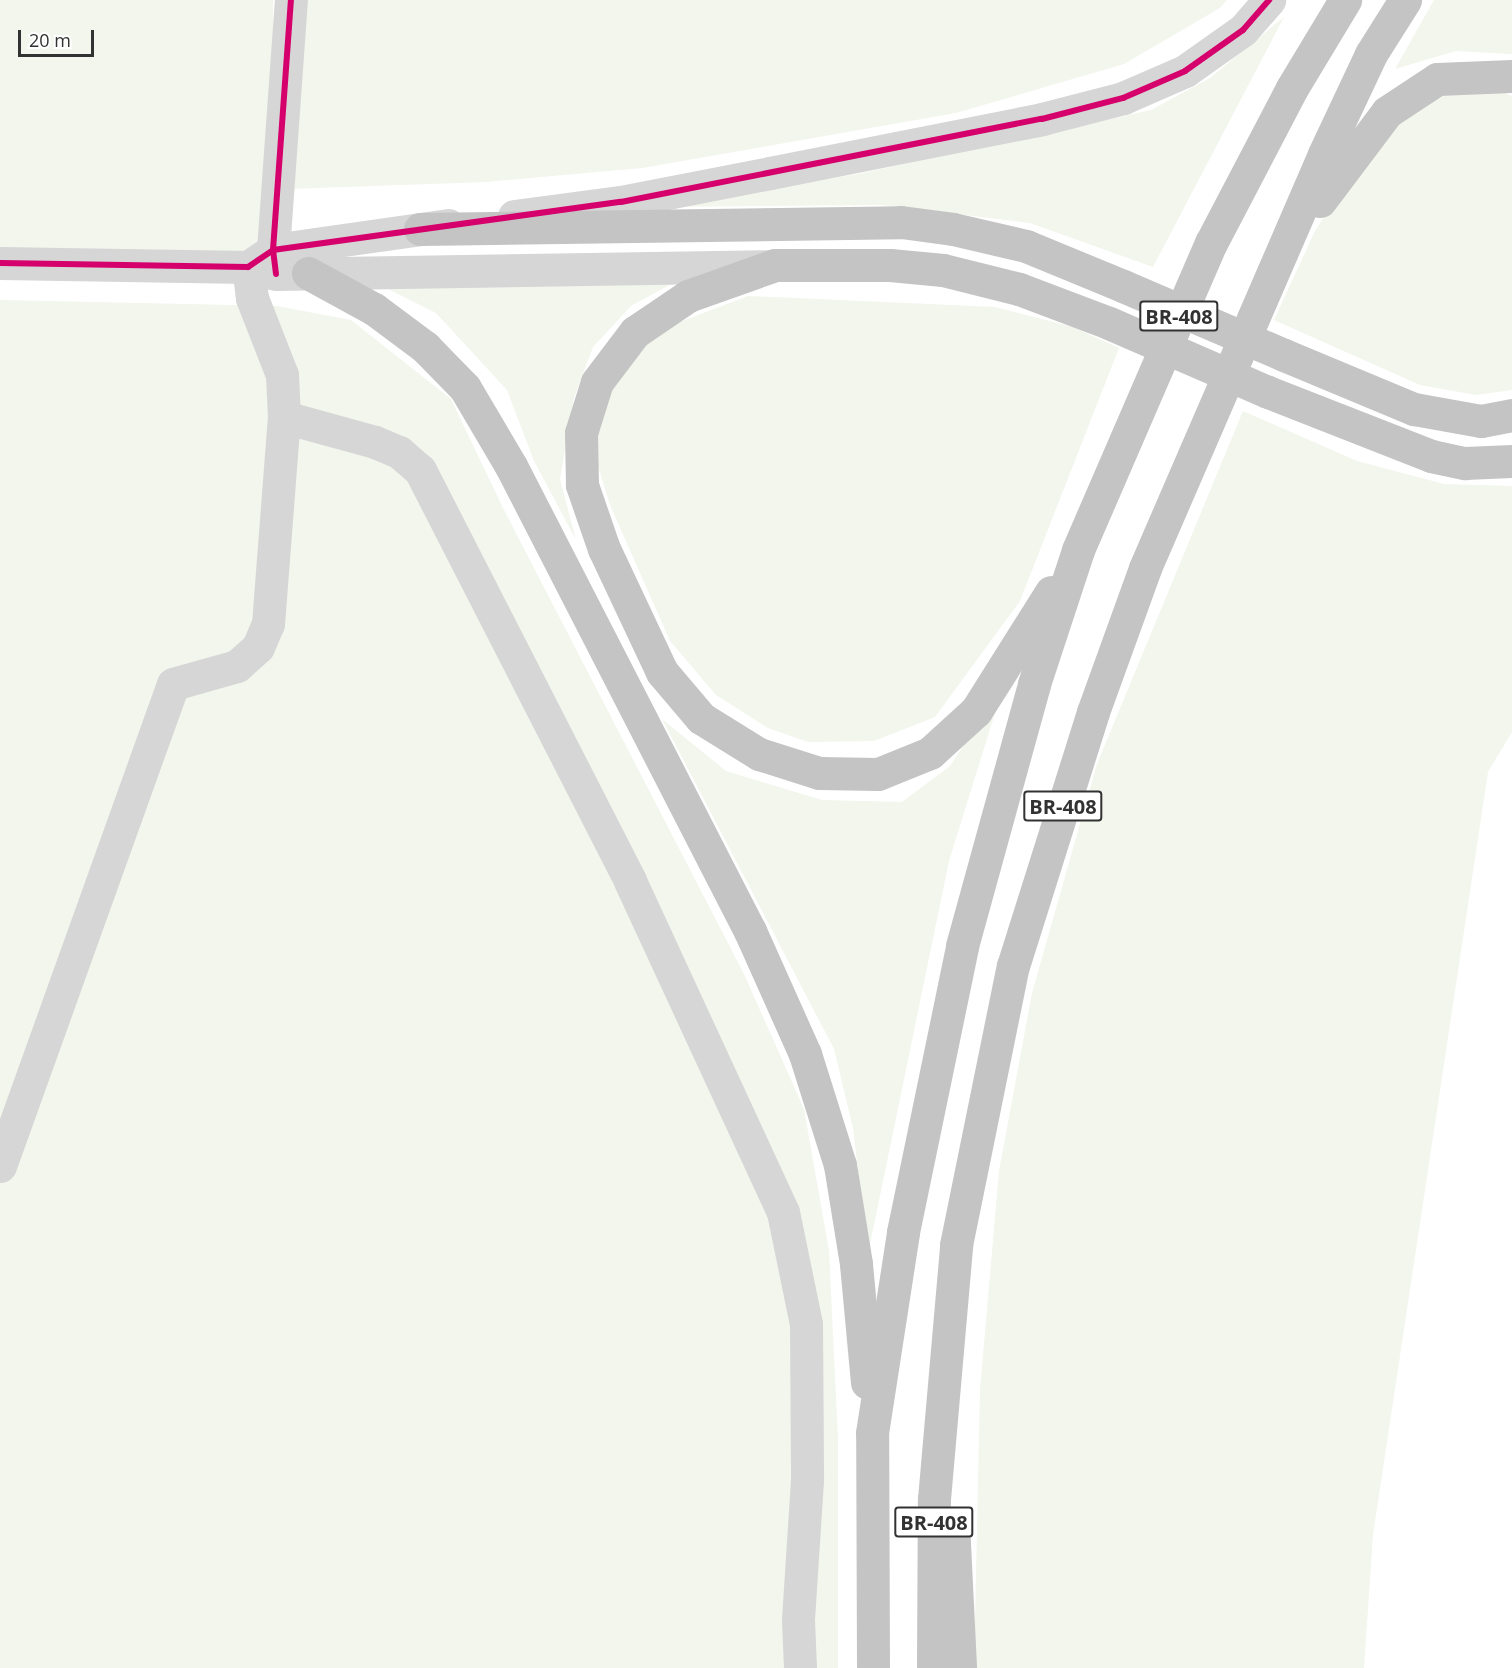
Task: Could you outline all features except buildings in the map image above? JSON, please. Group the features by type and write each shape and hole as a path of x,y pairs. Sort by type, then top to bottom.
{"highway":[{"path":"1292,88 1318,0"},
{"name":"BR-408","path":"873,1668 872,1433 903,1232 962,946 1034,684 1078,550 1211,243 1292,88 1345,0"},
{"name":"BR-408","path":"933,1668 934,1499 956,1245 1013,966 1093,712 1145,568 1276,264 1371,54 1404,0"},
{"path":"1276,264 1351,156 1387,112 1437,80 1512,76"},
{"path":"420,229 901,222 953,229 1026,246 1414,409 1480,421 1512,415"},
{"path":"1078,550 976,711 930,753 878,774 819,773 759,754 701,718 662,672 604,549 582,485 581,433 597,382 635,332 688,296 775,266 890,265 944,270 1019,289 1109,323 1268,392 1431,456 1465,463 1512,461"},
{"path":"276,266 374,309 425,347 465,388 512,466 750,931 805,1054 840,1165 856,1264 872,1433"},
{"path":"944,1376 960,1668"}],"street":[{"path":"0,1166 173,684 237,666 258,647 268,624 284,417 282,375 252,298 276,266 291,0"},
{"path":"276,266 420,229 621,202 1042,119 1123,98 1185,71 1244,30 1269,0"},
{"path":"0,263 276,266 775,266"},
{"path":"284,417 375,442 399,452 420,470 630,881 783,1212 806,1324 807,1480 798,1620 800,1668"}],"shaded area":[{"path":"0,0 273,0 273,262 0,262"},
{"path":"297,0 1227,0 1220,8 1124,64 956,113 642,168 486,182 288,189"},
{"path":"1434,0 1512,0 1512,54 1456,51 1395,69"},
{"path":"1284,17 1153,267 1030,223 882,205 650,207 858,174 1151,110 1210,78"},
{"path":"1491,88 1512,96 1512,390 1476,395 1420,385 1274,320 1315,231 1380,130 1431,97"},
{"path":"675,282 631,306 593,347 574,398 560,479 576,540 534,461 507,390 436,313 380,285"},
{"path":"748,296 995,307 1073,327 1119,348 1020,601 935,717 874,741 808,742 768,728 716,695 670,641 610,505 594,453 611,375 664,328"},
{"path":"0,300 277,306 351,320 451,399 503,508 744,974 804,1109 829,1251 838,1439 838,1668 0,1668"},
{"path":"1243,411 1357,461 1444,484 1512,486 1512,732 1488,772 1373,1535 1364,1668 974,1668 980,1390 999,1171 1032,993 1097,764"},
{"path":"1004,684 949,861 868,1254 853,1128 834,1049 662,719 726,771 822,800 902,802 950,766"}],"cycle path":[{"path":"276,274 273,250 291,0"},
{"path":"0,263 248,267 273,250 621,202 1042,119 1123,98 1185,71 1243,30 1269,0"}]}
